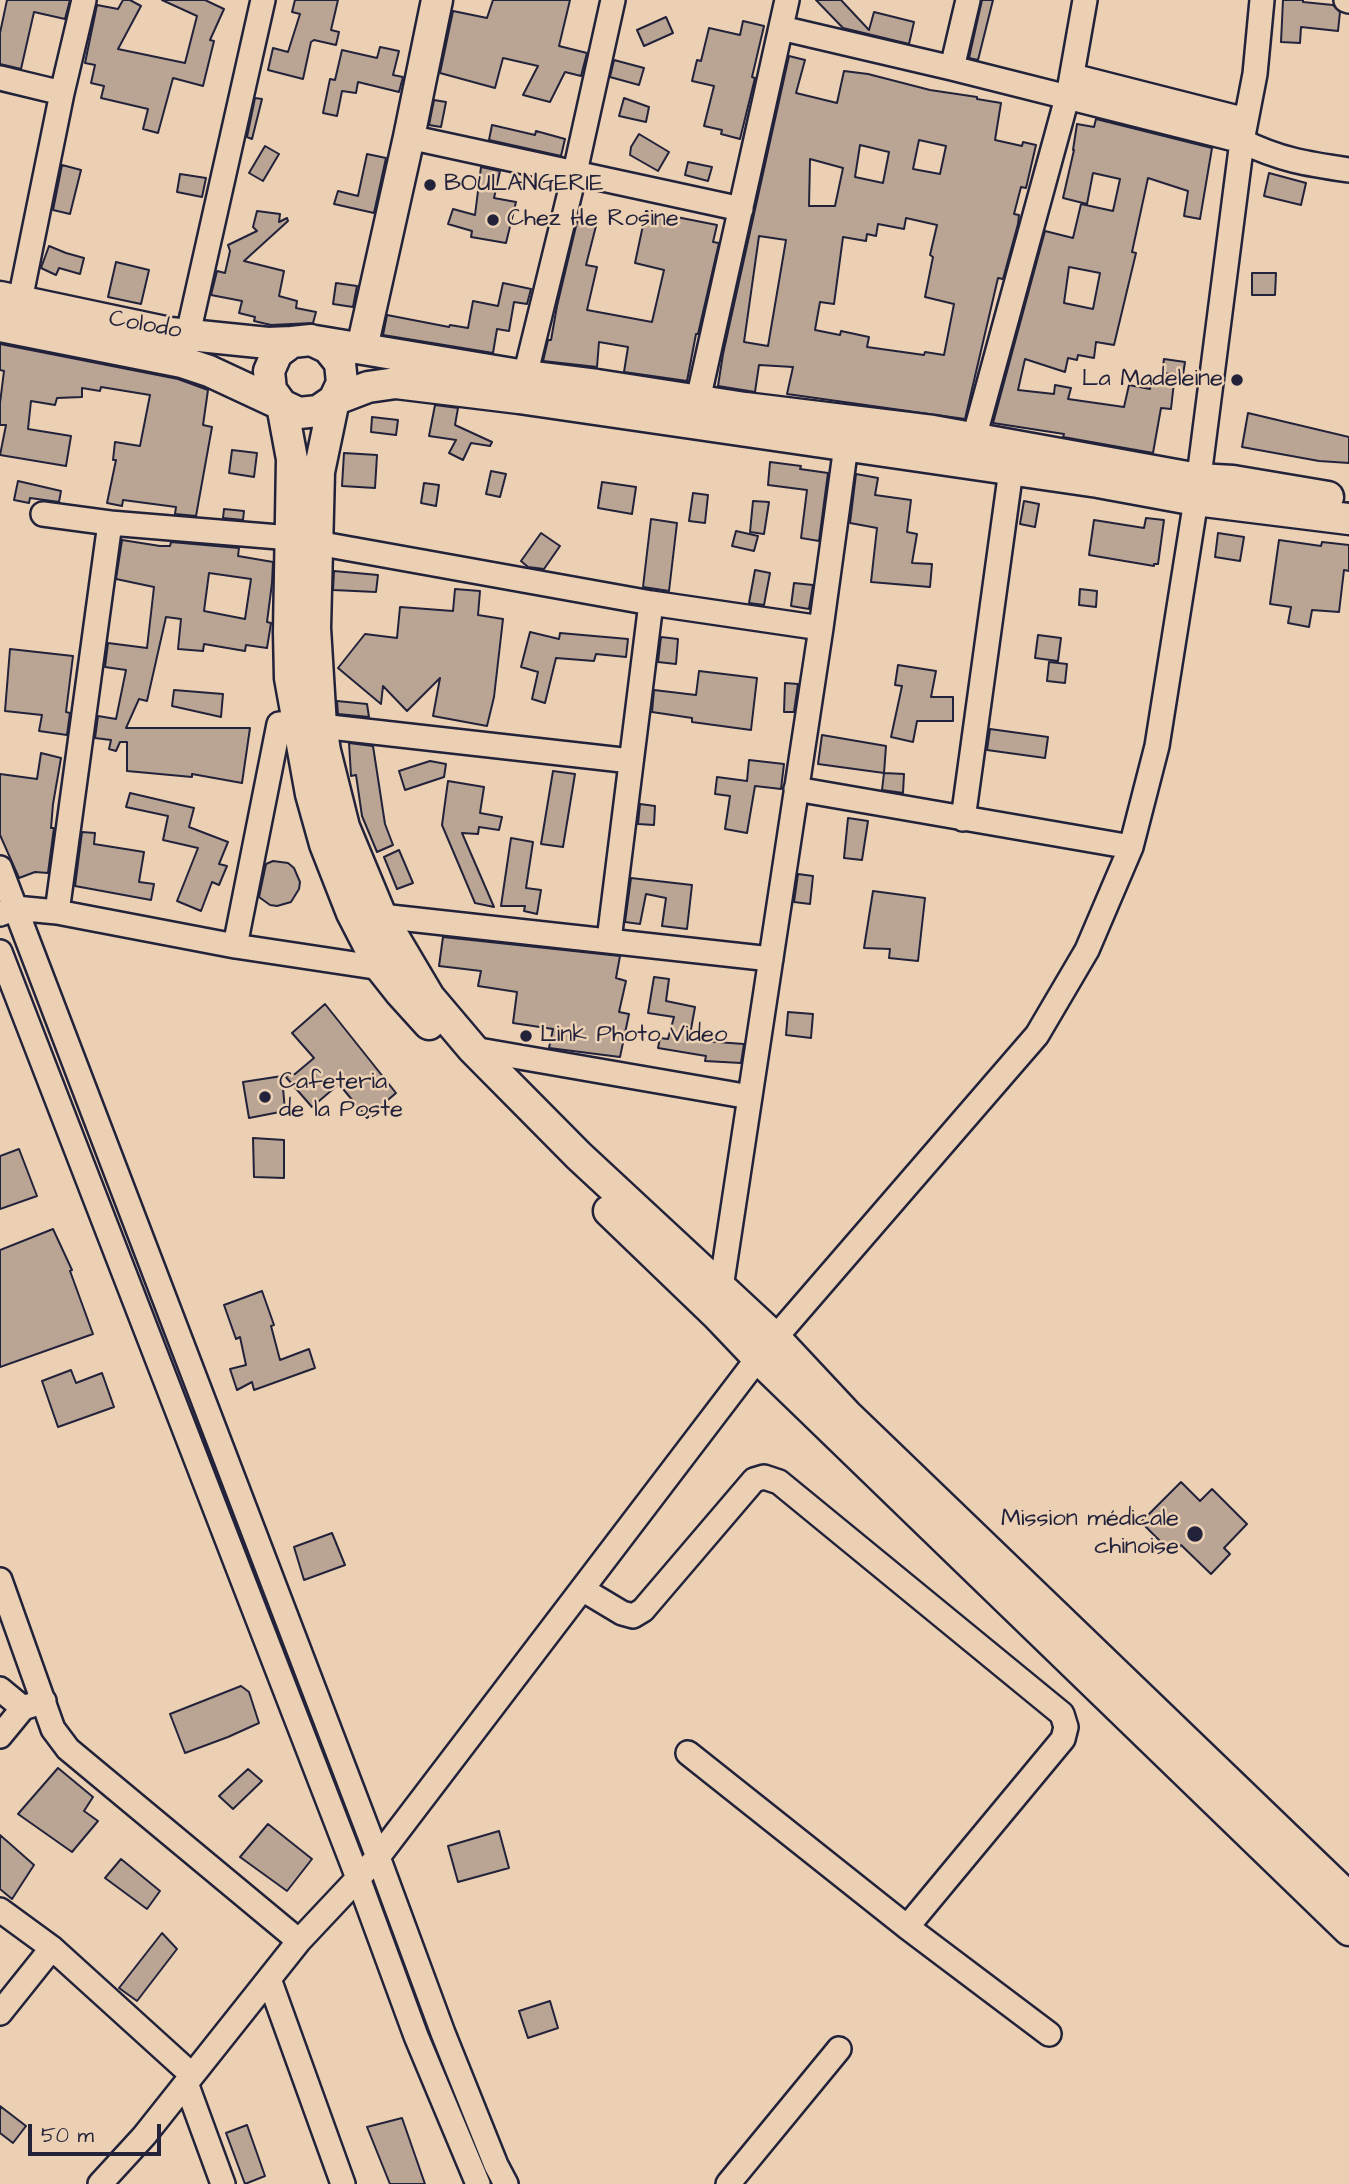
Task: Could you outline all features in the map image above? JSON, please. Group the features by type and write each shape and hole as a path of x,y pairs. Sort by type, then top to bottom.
{"main road":[{"path":"362,348 437,0"},
{"name":"Colodo","path":"9,313 268,343 301,341 362,348 525,376 933,430 1197,489"},
{"name":"Colodo","path":"9,313 182,362 282,405"},
{"path":"304,541 334,400 342,383 340,363 328,348 301,341 276,353 268,371 271,390 282,405 292,459 315,628 306,759 311,794 325,844 352,913 381,968 510,1115 719,1302"},
{"path":"282,405 299,413 318,411 334,400 368,387 396,383 519,398 1098,482 1197,489 1349,519"},
{"path":"1197,489 1233,481 1349,500"},
{"path":"309,724 325,751 344,827 381,916 429,997 473,1049 719,1302 1349,1930"},
{"path":"766,1348 846,1414 1349,1898"}],"street":[{"path":"9,313 84,0"},
{"path":"188,334 263,0"},
{"path":"525,376 575,172 613,0"},
{"path":"698,400 788,0"},
{"path":"952,68 968,0"},
{"path":"974,438 1068,98 1085,0"},
{"path":"100,2184 144,2136 299,1941 378,1857 766,1348 1037,1035 1087,950 1131,847 1157,746 1197,489 1244,130 1255,74 1262,0"},
{"path":"781,28 1068,98 1244,130 1265,153 1295,162 1349,170"},
{"path":"0,78 62,93"},
{"path":"409,137 740,209"},
{"path":"719,1302 846,446"},
{"path":"963,819 1011,470"},
{"path":"43,513 110,523 304,541 651,603 821,628"},
{"path":"110,523 52,912 29,943 0,954 358,1878 416,2036 478,2184"},
{"path":"609,940 651,603"},
{"path":"235,946 279,724 309,724 631,761"},
{"path":"796,789 1131,847"},
{"path":"0,868 8,911 29,943 443,2033 506,2184"},
{"path":"8,911 52,912 235,946 381,968"},
{"path":"381,916 771,959"},
{"path":"473,1049 750,1097"},
{"path":"582,1589 622,1614 633,1616 643,1610 754,1480 764,1477 779,1482 1062,1714 1066,1727 1063,1738 907,1927"},
{"path":"0,1580 33,1705"},
{"path":"0,1689 33,1705 68,1749 299,1941"},
{"path":"0,1736 33,1705"},
{"path":"688,1754 907,1927 1049,2034"},
{"path":"0,1910 52,1948 189,2079 223,2184"},
{"path":"0,2013 52,1948"},
{"path":"269,1979 343,2184"},
{"path":"728,2184 839,2049"}],"building":[{"path":"7,0 70,0 65,19 34,12 21,69 0,64 0,33"},
{"path":"123,0 130,0 141,6 118,49 185,63 197,16 162,0 205,0 224,9 210,40 214,41 203,86 173,78 158,133 143,129 148,109 101,98 104,86 91,83 95,65 85,63 97,5 118,9"},
{"path":"295,0 338,0 331,30 339,32 336,45 314,40 311,42 303,79 268,70 273,48 288,52 300,14 292,12"},
{"path":"493,0 570,0 559,46 587,53 581,76 565,72 550,102 523,95 538,66 503,58 495,88 440,73 453,11 487,18"},
{"path":"816,0 841,0 869,30 874,12 914,22 909,44 843,28"},
{"path":"982,0 993,0 978,60 969,58"},
{"path":"1283,0 1333,5 1340,12 1338,31 1301,27 1300,43 1281,42"},
{"path":"666,17 673,33 644,46 637,30"},
{"path":"743,21 764,26 740,139 721,134 722,130 704,126 714,86 692,81 697,60 701,61 709,28 740,35"},
{"path":"380,47 399,51 393,75 403,77 399,92 358,82 356,93 342,91 337,116 323,113 330,79 335,80 342,50 377,58"},
{"path":"789,56 805,60 796,93 837,103 844,71 868,74 930,90 977,97 1001,103 995,140 1022,146 1023,142 1036,145 1026,188 1021,187 1014,214 1019,215 1018,224 1003,279 998,278 965,419 787,394 793,367 759,365 755,392 718,386","holes":["919,140 946,146 940,174 913,169","860,145 889,152 883,183 855,177","810,159 843,168 835,206 809,206","906,218 937,225 925,297 954,304 944,355 867,347 869,337 841,331 840,335 815,330 820,302 834,304 843,237 866,241 867,234 876,236 878,224 904,229","759,236 786,240 768,346 744,342"]},
{"path":"614,60 644,68 639,85 610,77"},
{"path":"255,98 262,99 252,139 247,137"},
{"path":"624,98 649,107 646,122 619,116"},
{"path":"434,100 446,102 441,127 429,125"},
{"path":"1096,119 1212,148 1200,219 1184,216 1188,191 1148,178 1132,252 1136,253 1114,345 1096,342 1094,358 1078,355 1077,360 1068,358 1065,372 1025,359 1018,390 1054,394 1055,385 1071,388 1068,399 1124,407 1129,385 1150,389 1152,378 1174,382 1171,409 1161,408 1153,453 1063,437 1064,434 993,423 1045,231 1073,238 1081,204 1113,211 1120,179 1093,173 1087,204 1063,198 1077,124 1094,127","holes":["1069,267 1100,273 1093,309 1064,303"]},
{"path":"492,125 535,135 536,131 565,139 561,156 489,140"},
{"path":"639,134 669,152 658,171 630,155 631,147"},
{"path":"265,146 279,154 263,181 249,173"},
{"path":"367,154 386,158 374,213 334,204 338,191 358,196"},
{"path":"688,162 712,167 708,181 685,175"},
{"path":"62,165 81,170 70,214 53,210"},
{"name":"Chez He Rosine","path":"481,167 500,171 494,198 516,202 506,243 471,237 472,231 448,224 453,209 475,215"},
{"path":"1269,173 1306,183 1301,205 1264,196"},
{"path":"180,174 206,178 202,197 177,192"},
{"path":"257,211 280,214 279,222 287,218 288,221 244,261 284,271 279,296 297,301 296,308 316,312 313,323 271,325 254,321 255,317 239,313 242,301 211,295 217,271 225,273 230,251 228,245 257,231 253,227"},
{"path":"646,211 717,225 713,242 719,243 687,381 624,372 628,347 599,342 597,367 543,361 548,340 551,340 577,222 596,226 586,265 597,267 587,310 652,322 664,270 635,263"},
{"path":"49,246 84,258 80,274 59,268 56,275 41,268"},
{"path":"116,262 149,270 141,304 108,297"},
{"path":"1252,273 1276,273 1275,295 1252,295"},
{"path":"336,283 357,286 353,307 333,304"},
{"path":"503,283 531,289 527,304 514,302 509,331 497,329 493,353 383,335 387,315 468,328 473,301 498,306"},
{"path":"0,344 178,379 208,390 203,425 212,427 196,516 175,514 176,507 123,500 122,506 107,503 116,460 113,460 115,442 140,446 150,395 101,387 100,391 82,388 82,397 57,398 55,405 31,401 28,429 71,436 66,466 0,455 6,425 0,425 4,371 0,370"},
{"path":"1164,359 1185,362 1183,375 1162,373"},
{"path":"435,405 458,408 455,425 492,442 490,446 471,443 463,460 449,453 456,440 429,436"},
{"path":"1248,413 1349,437 1349,463 1319,461 1242,447"},
{"path":"372,417 398,420 396,435 371,432"},
{"path":"232,450 257,453 254,477 229,473"},
{"path":"344,453 377,455 375,488 342,486"},
{"path":"770,462 828,473 819,541 801,538 807,490 768,485"},
{"path":"491,471 506,474 500,497 486,494"},
{"path":"856,474 878,478 875,495 911,500 907,532 917,534 912,563 932,564 930,587 871,582 877,528 850,523"},
{"path":"18,481 61,491 59,502 30,498 29,503 14,500"},
{"path":"602,482 636,487 632,514 598,508"},
{"path":"424,483 439,485 436,506 421,503"},
{"path":"693,493 708,495 705,523 689,521"},
{"path":"753,501 769,502 764,534 750,532"},
{"path":"1024,501 1039,504 1035,527 1020,524"},
{"path":"224,509 244,511 243,520 223,518"},
{"path":"1146,518 1164,520 1158,564 1154,566 1089,555 1094,520 1144,528"},
{"path":"651,519 677,523 669,591 643,587"},
{"path":"736,531 758,536 754,551 732,546"},
{"path":"541,533 560,546 544,569 528,567 521,561"},
{"path":"1218,533 1244,537 1240,561 1215,557"},
{"path":"122,540 160,546 170,546 171,542 239,548 238,556 273,562 267,622 271,623 267,648 246,645 245,651 204,644 203,651 178,649 181,619 166,617 147,701 139,699 126,728 250,728 242,783 192,774 192,777 127,771 127,742 120,742 116,751 109,749 111,740 95,738 98,716 116,719 126,670 105,667 108,643 147,648 154,587 116,579","holes":["209,573 251,579 245,619 204,611"]},
{"path":"1279,540 1321,546 1322,542 1349,545 1349,571 1344,570 1339,612 1312,610 1309,627 1288,623 1291,607 1270,604"},
{"path":"755,570 770,573 764,605 749,603"},
{"path":"334,571 378,575 376,592 333,590"},
{"path":"794,583 813,585 809,609 791,606"},
{"path":"455,589 480,591 478,615 503,619 494,697 487,726 433,716 440,678 407,711 383,686 381,704 338,668 365,634 397,638 400,607 453,611"},
{"path":"1080,589 1097,591 1096,607 1079,605"},
{"path":"530,632 559,639 560,633 628,639 626,657 596,654 594,661 556,658 545,703 532,699 538,672 521,667"},
{"path":"1038,635 1061,638 1058,661 1035,658"},
{"path":"661,637 678,639 676,664 658,662"},
{"path":"10,649 73,656 66,712 70,713 67,735 39,731 42,715 5,711"},
{"path":"1049,662 1067,664 1065,683 1047,681"},
{"path":"898,665 936,671 931,697 953,697 953,721 917,721 913,742 891,737 902,686 895,685"},
{"path":"699,671 757,678 751,730 692,722 692,718 652,712 654,690 696,695"},
{"path":"785,683 798,684 794,712 784,712"},
{"path":"174,690 223,694 221,717 172,706"},
{"path":"337,701 367,704 369,717 338,714"},
{"path":"990,729 1048,737 1045,758 987,750"},
{"path":"822,735 886,746 884,773 818,764"},
{"path":"349,743 373,746 385,824 393,845 377,852 362,816 356,775 351,776"},
{"path":"41,753 61,758 53,804 51,828 54,828 48,873 35,872 19,878 0,835 0,774 37,779"},
{"path":"749,760 784,764 781,789 755,786 747,833 725,829 730,796 715,794 717,777 747,781"},
{"path":"430,761 446,764 444,777 405,790 399,771"},
{"path":"553,771 575,774 563,847 541,844"},
{"path":"884,773 904,774 903,793 882,790"},
{"path":"448,781 484,787 480,813 502,817 499,830 479,827 478,834 462,833 494,907 475,903 442,825"},
{"path":"130,793 194,808 189,827 228,842 219,864 227,866 219,885 212,882 201,911 177,901 198,848 163,840 168,816 126,807"},
{"path":"640,804 655,806 654,825 638,824"},
{"path":"848,818 868,821 862,860 844,858"},
{"path":"82,832 95,833 94,844 144,852 139,882 154,884 151,900 75,886"},
{"path":"511,838 533,842 526,888 541,890 537,914 524,911 525,906 501,906"},
{"path":"399,850 413,883 397,889 384,857"},
{"path":"273,861 288,863 294,868 300,882 291,902 277,906 270,905 259,897 266,864"},
{"path":"798,874 813,876 810,904 794,902"},
{"path":"631,878 692,885 687,929 662,926 666,898 646,894 640,924 625,922"},
{"path":"873,891 925,898 918,961 889,958 890,949 864,948"},
{"path":"443,937 620,956 616,978 626,981 619,1012 629,1014 620,1057 549,1048 553,1029 513,1023 517,992 478,986 481,971 439,966"},
{"path":"654,977 669,979 666,1001 695,1007 689,1040 744,1044 741,1063 705,1061 706,1056 658,1048 660,1038 668,1039 674,1017 648,1013"},
{"path":"325,1004 396,1093 367,1118 339,1084 312,1107 285,1076 295,1074 314,1058 292,1033"},
{"path":"788,1012 813,1014 811,1038 786,1035"},
{"name":"Cafeteria de la Poste","path":"282,1076 285,1111 249,1118 243,1082"},
{"path":"253,1138 284,1140 284,1178 254,1177"},
{"path":"19,1149 37,1196 0,1209 0,1156"},
{"path":"53,1229 72,1270 70,1271 93,1334 0,1367 0,1250"},
{"path":"262,1291 274,1325 271,1326 280,1360 309,1349 315,1368 254,1390 252,1382 237,1390 230,1369 246,1365 240,1337 236,1339 224,1305"},
{"path":"71,1370 76,1383 102,1373 114,1407 58,1427 42,1381"},
{"name":"Mission médicale chinoise","path":"1181,1482 1200,1501 1212,1489 1247,1524 1224,1548 1230,1554 1211,1574 1181,1545 1173,1554 1141,1522"},
{"path":"332,1533 345,1565 304,1580 294,1547"},
{"path":"241,1686 249,1692 259,1723 185,1753 170,1714"},
{"path":"58,1768 93,1797 84,1811 98,1821 72,1852 18,1814"},
{"path":"248,1769 262,1781 233,1809 219,1796"},
{"path":"268,1824 312,1859 287,1891 240,1857"},
{"path":"499,1831 509,1868 458,1882 448,1846"},
{"path":"0,1835 34,1865 12,1899 0,1889"},
{"path":"121,1859 160,1891 147,1909 105,1878"},
{"path":"162,1933 177,1949 137,2001 119,1988"},
{"path":"550,2001 558,2028 528,2038 519,2011"},
{"path":"0,2106 26,2126 13,2143 0,2133"},
{"path":"402,2118 425,2184 390,2184 367,2127"},
{"path":"247,2125 265,2176 245,2184 226,2133"}],"place":[{"name":"BOULANGERIE","path":"430,185"},
{"name":"Chez He Rosine","path":"493,220"},
{"name":"La Madeleine","path":"1237,380"},
{"name":"Link Photo Video","path":"526,1036"},
{"name":"Cafeteria de la Poste","path":"265,1097"},
{"name":"Mission médicale chinoise","path":"1195,1534"}]}
